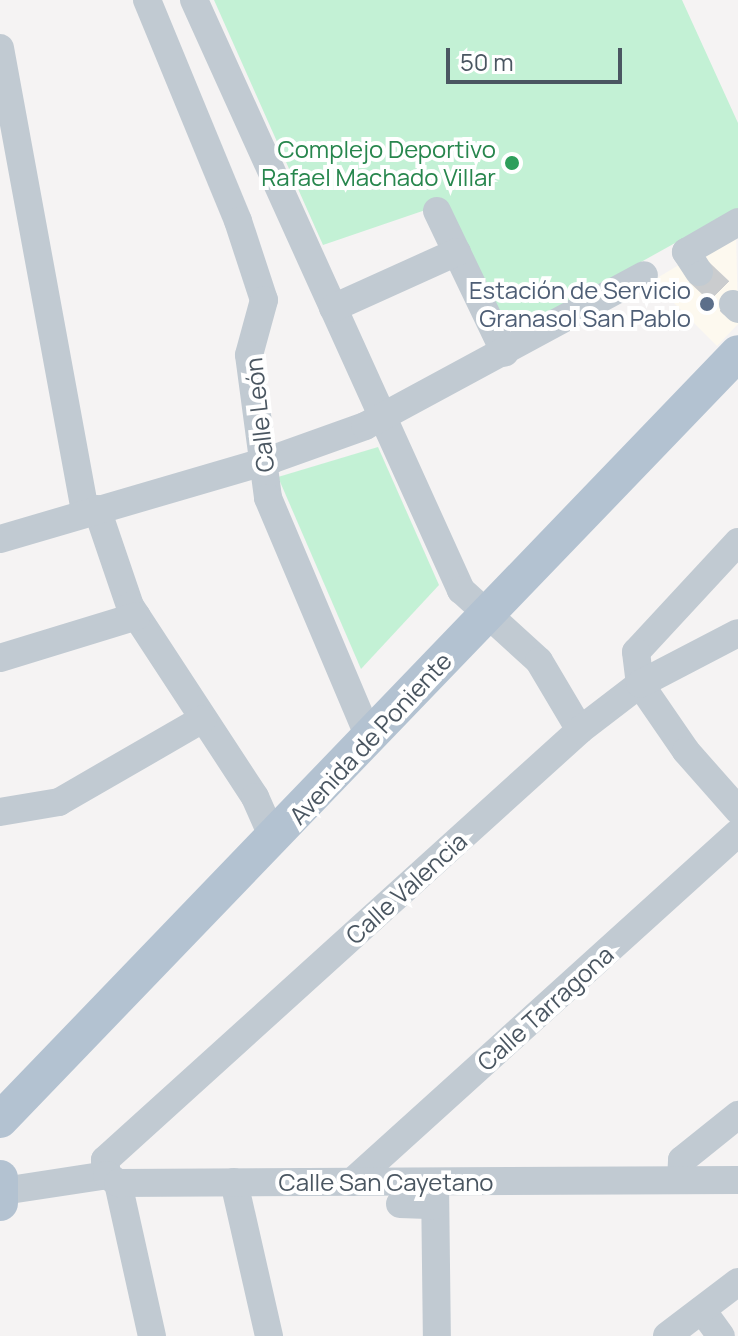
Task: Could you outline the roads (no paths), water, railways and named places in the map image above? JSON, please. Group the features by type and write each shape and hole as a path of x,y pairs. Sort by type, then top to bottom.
{"main road":[{"name":"Avenida de Poniente","path":"0,1120 284,830 369,737 738,353"}],"street":[{"name":"Calle León","path":"147,0 238,221 264,300 249,355 268,498 369,737"},
{"path":"194,0 461,590 539,661 580,730"},
{"path":"0,48 91,511 137,616 255,797 284,830"},
{"path":"437,211 505,353"},
{"path":"699,272 686,252 738,222"},
{"path":"333,308 457,252"},
{"path":"0,537 262,460 365,426 380,413 505,353 644,275"},
{"path":"738,542 636,652 640,684 686,751 738,810"},
{"path":"0,658 137,616"},
{"name":"Calle Valencia","path":"112,1179 105,1160 580,730 640,684 738,633"},
{"path":"0,812 59,802 203,719"},
{"name":"Calle Tarragona","path":"352,1182 738,833"},
{"path":"681,1180 682,1160 738,1115"},
{"path":"112,1179 152,1336"},
{"name":"Calle San Cayetano","path":"1,1191 112,1179 352,1182 435,1194 681,1180 738,1180"},
{"path":"234,1182 269,1336"},
{"path":"400,1204 435,1194 437,1336"},
{"path":"667,1336 738,1282"},
{"path":"702,1310 721,1336"}],"tunnel":[{"path":"699,272 733,304"}],"place":[{"name":"Complejo Deportivo Rafael Machado Villar","path":"512,163"},
{"name":"Estación de Servicio Granasol San Pablo","path":"707,304"}]}
